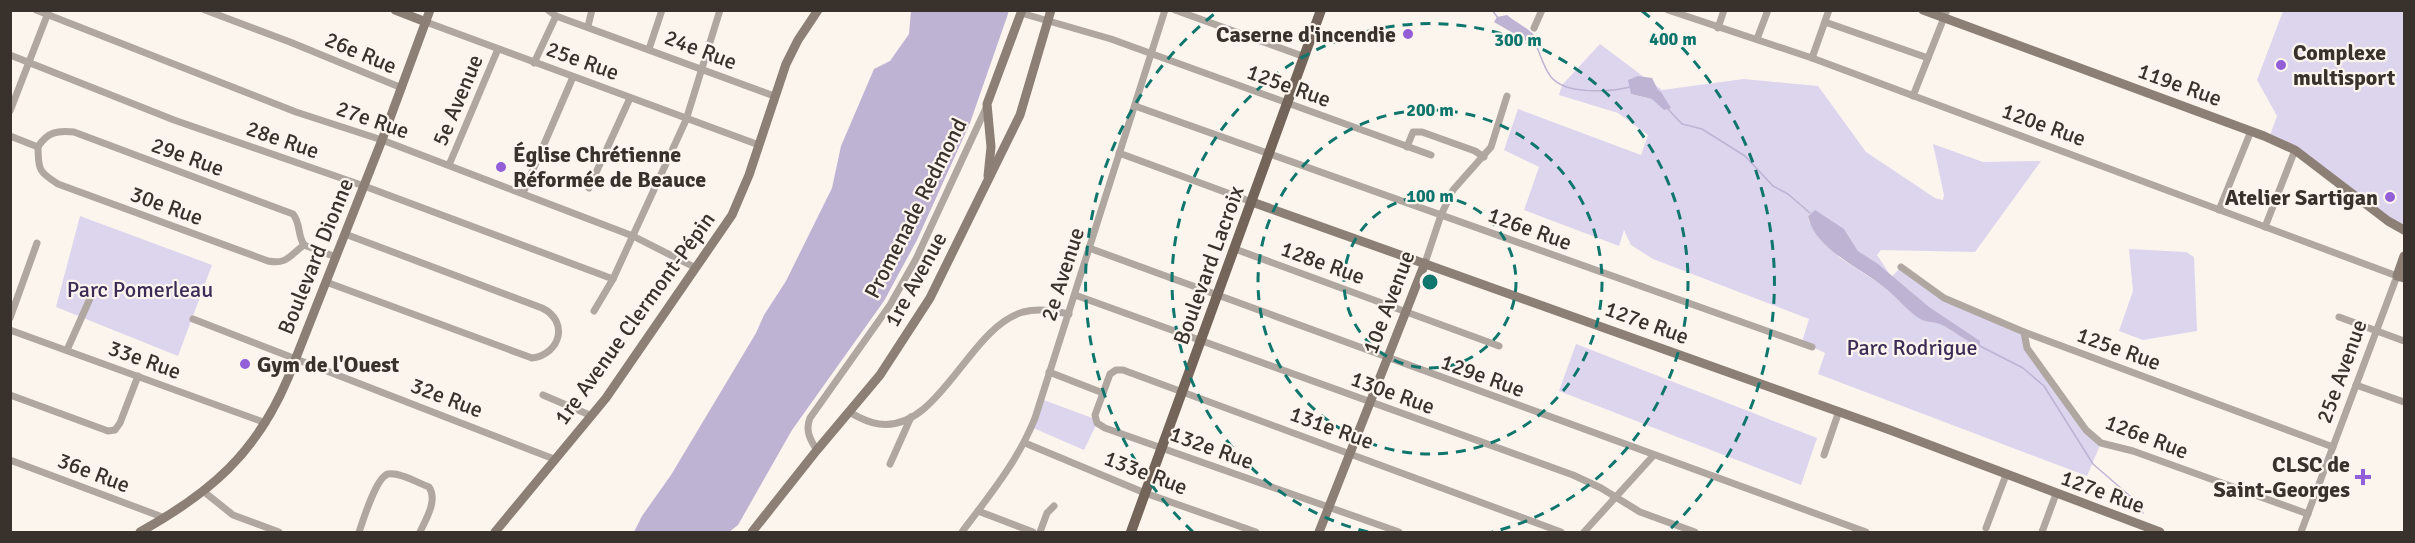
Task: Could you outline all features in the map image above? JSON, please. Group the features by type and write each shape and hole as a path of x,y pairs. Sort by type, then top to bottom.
{"main road":[{"name":"Boulevard Lacroix","path":"1131,532 1305,57 1318,11"}],"street":[{"name":"27e Rue","path":"36,10 49,13 296,112 382,140 523,193 633,236 696,268"},
{"name":"26e Rue","path":"205,10 402,88"},
{"name":"25e Rue","path":"395,10 686,120 759,145"},
{"name":"Boulevard Dionne","path":"140,532 165,518 233,467 266,423 283,392 382,140 430,10"},
{"name":"24e Rue","path":"548,10 556,16 774,96"},
{"path":"588,26 592,10"},
{"path":"648,49 662,10"},
{"path":"594,311 613,279 686,120 720,10"},
{"name":"1re Avenue Clermont-Pépin","path":"495,532 592,416 696,268 736,206 791,53 818,10"},
{"name":"2e Avenue","path":"962,532 1025,443 1069,314 1165,10"},
{"path":"1175,10 1305,57"},
{"path":"1534,28 1542,10"},
{"name":"120e Rue","path":"1668,10 1812,58 2401,277"},
{"path":"1718,28 1724,10"},
{"path":"1757,39 1768,10"},
{"path":"1812,58 1829,10"},
{"name":"119e Rue","path":"1923,10 1946,14 2295,150 2388,221 2404,230"},
{"name":"125e Rue","path":"1021,12 1050,15 1151,55 1431,155"},
{"name":"Promenade Redmond","path":"817,450 808,432 810,418 893,299 930,229 987,104 1021,12"},
{"path":"10,111 49,13"},
{"path":"1913,96 1946,14"},
{"name":"1re Avenue","path":"752,532 880,375 930,298 985,190 1029,90 1050,15"},
{"path":"534,63 556,16"},
{"path":"1825,22 1928,58"},
{"name":"5e Avenue","path":"449,165 498,48"},
{"name":"28e Rue","path":"10,55 174,120 364,186 613,279"},
{"path":"523,193 573,77"},
{"name":"10e Avenue","path":"1319,532 1425,263 1441,215 1457,184 1491,147 1507,96"},
{"path":"589,188 630,98"},
{"name":"Promenade Redmond","path":"985,190 991,160 987,104"},
{"name":"126e Rue","path":"1135,106 1812,348"},
{"name":"Promenade Redmond","path":"989,131 992,136 999,138 1011,132"},
{"path":"2219,210 2251,131"},
{"name":"29e Rue","path":"38,147 51,133 74,132 293,214 299,221 299,231 304,244"},
{"path":"1407,147 1413,132 1422,132 1475,151 1484,157"},
{"path":"10,136 38,147"},
{"name":"30e Rue","path":"38,147 41,173 58,184 268,261 279,263 286,260 304,244"},
{"path":"2265,227 2295,150"},
{"name":"127e Rue","path":"1119,153 1839,411 2160,532"},
{"path":"326,282 532,358 546,355 558,339 552,315 542,308 345,234"},
{"path":"10,318 37,243"},
{"path":"304,244 336,257"},
{"name":"129e Rue","path":"1089,248 1866,532"},
{"name":"128e Rue","path":"1235,249 1498,346"},
{"name":"25e Avenue","path":"2301,532 2376,331 2401,277 2404,256"},
{"name":"125e Rue","path":"1901,267 1944,298 2024,332 2333,447"},
{"path":"67,350 92,294"},
{"name":"130e Rue","path":"1075,295 1573,475 1601,488 1640,512 1695,532"},
{"path":"849,412 880,424 904,422 934,398 1000,324 1015,315 1032,310 1050,310 1069,314"},
{"path":"2339,317 2404,341"},
{"name":"32e Rue","path":"193,319 296,357 554,459"},
{"name":"33e Rue","path":"10,330 266,423"},
{"name":"126e Rue","path":"2024,332 2026,348 2086,430 2101,442 2133,451 2308,514"},
{"name":"131e Rue","path":"1103,393 1110,374 1119,369 1561,532"},
{"path":"1049,372 1103,393"},
{"path":"10,395 108,430 115,429 120,423 138,376"},
{"path":"2356,384 2404,402"},
{"name":"132e Rue","path":"1103,393 1095,416 1097,423 1105,428 1328,509 1399,532"},
{"path":"543,395 592,416"},
{"path":"1824,455 1839,411"},
{"path":"890,464 911,417"},
{"name":"133e Rue","path":"1025,443 1146,493 1256,532"},
{"path":"1584,532 1653,456"},
{"name":"36e Rue","path":"11,462 165,518"},
{"path":"359,532 377,485 383,476 390,474 429,487 433,494 420,532"},
{"path":"1986,528 2006,475"},
{"path":"203,491 233,515 279,532"},
{"path":"2042,532 2055,494"},
{"path":"1040,532 1047,513 1054,506"},
{"path":"978,511 1033,532"}],"green space":[{"path":"2283,11 2404,11 2404,225 2389,218 2269,138 2277,116 2257,80"},
{"name":"Parc Rodrigue","path":"1600,44 1644,77 1631,94 1652,99 1658,90 1655,85 1662,90 1744,79 1818,86 1866,152 1935,198 1943,200 1944,195 1933,144 1983,162 2041,161 1975,252 1881,250 1877,255 1889,273 1858,251 1844,229 1810,213 1808,216 1809,222 1840,258 1883,286 1901,267 1934,292 2024,332 2023,339 2072,412 2101,443 2087,476 1818,374 1825,353 1802,342 1809,319 1653,259 1631,245 1624,230 1619,246 1524,210 1539,167 1504,150 1518,109 1641,155 1648,135 1618,113 1559,95 1562,85"},
{"name":"Parc Pomerleau","path":"80,216 212,265 178,356 56,307"},
{"path":"2129,249 2186,252 2194,257 2197,331 2143,340 2119,331 2133,291"},
{"path":"1576,344 1817,438 1801,485 1559,391"},
{"path":"1041,399 1095,419 1097,423 1084,450 1031,427"}],"shaded area":[{"path":"911,11 1009,11 970,123 917,240 884,301 792,430 738,525 729,532 634,532 642,516 671,475 786,281 832,188 841,146 874,69 890,61 909,34"},
{"path":"1507,15 1531,32 1543,47 1537,47 1494,22 1497,17"},
{"path":"1638,76 1652,78 1671,108 1664,110 1652,99 1631,94 1628,80"},
{"path":"1815,210 1844,229 1858,251 1878,264 1929,307 1980,341 1980,346 1940,324 1917,317 1884,287 1828,248 1812,227 1808,216"}],"waterway":[{"path":"1492,10 1498,18"},
{"path":"1537,47 1551,77 1567,87 1588,91 1630,87"},
{"path":"1668,109 1682,124 1702,129 1745,156 1773,186 1788,194 1810,213"},
{"path":"1980,346 2023,368 2044,386 2093,464 2138,503 2143,513"}],"place":[{"name":"Caserne d'incendie","path":"1408,34"},
{"name":"Complexe multisport","path":"2281,65"},
{"name":"Église Chrétienne Réformée de Beauce","path":"501,167"},
{"name":"Atelier Sartigan","path":"2390,197"},
{"name":"Gym de l'Ouest","path":"245,364"},
{"name":"CLSC de Saint-Georges","path":"2363,477"}]}
